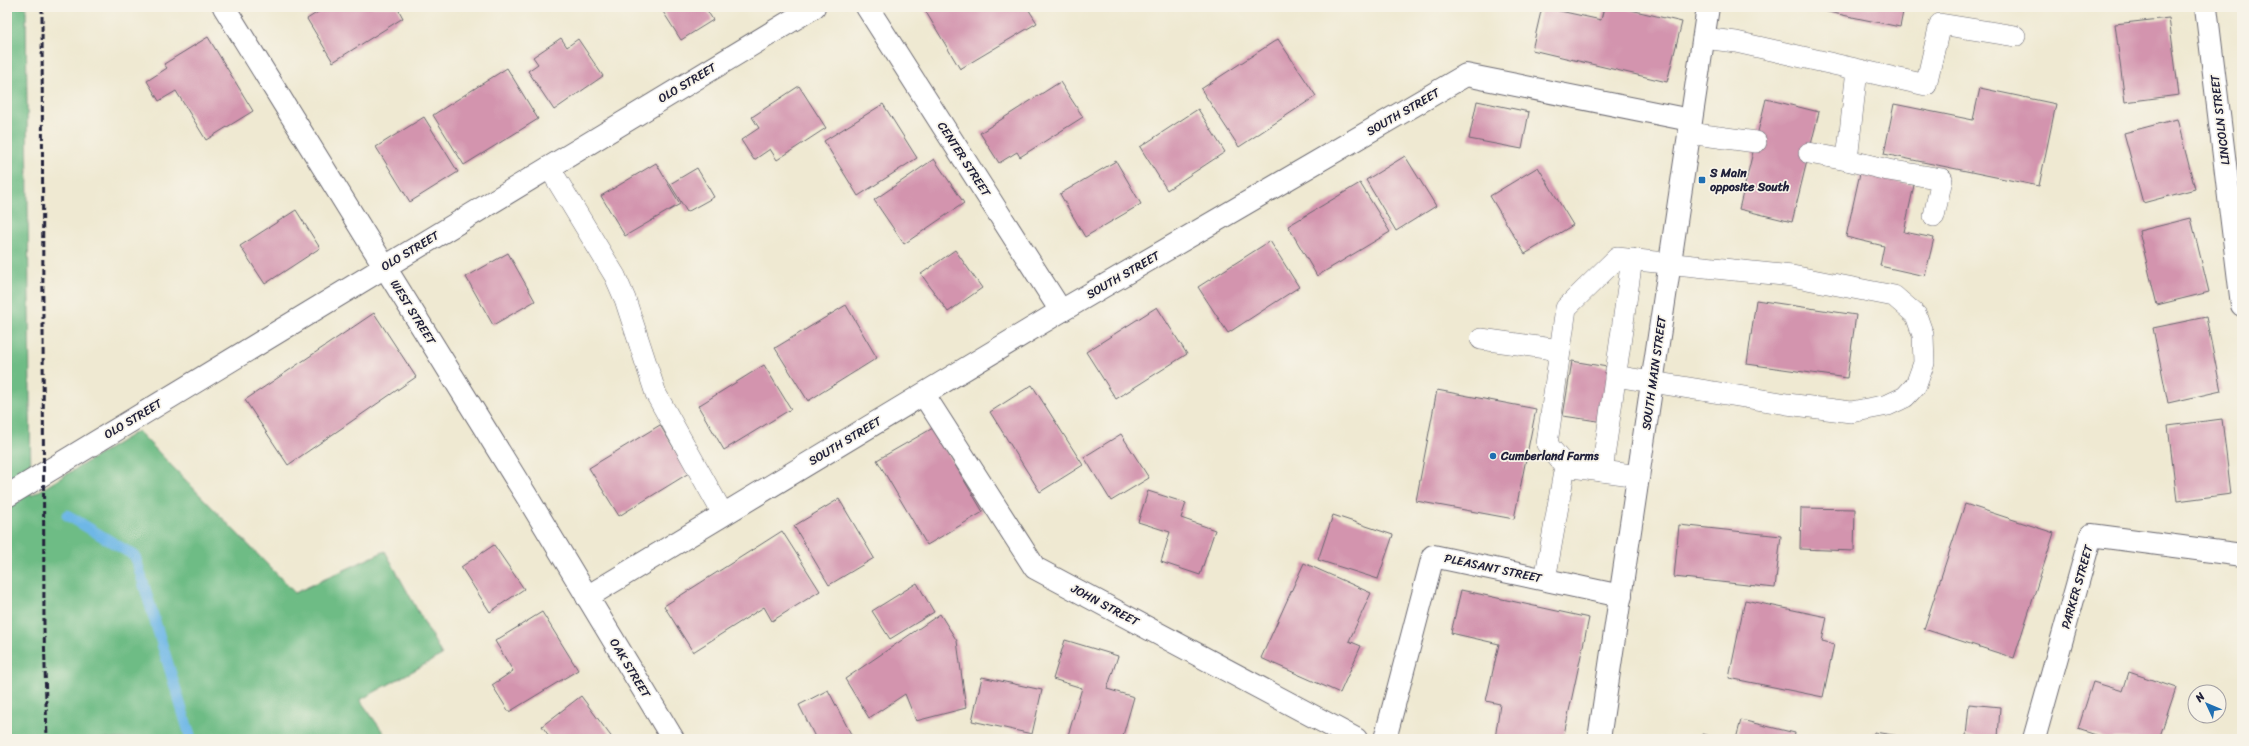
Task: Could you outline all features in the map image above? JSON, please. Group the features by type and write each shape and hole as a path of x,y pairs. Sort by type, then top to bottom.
{"street":[{"name":"WEST STREET","path":"224,7 587,597"},
{"name":"OLO STREET","path":"7,496 814,7"},
{"name":"CENTER STREET","path":"867,7 1061,311"},
{"name":"SOUTH MAIN STREET","path":"1600,739 1689,127 1708,7"},
{"name":"LINCOLN STREET","path":"2206,7 2242,305"},
{"name":"SOUTH STREET","path":"587,597 1061,311 1466,75 1689,127"},
{"name":"JOHN STREET","path":"924,395 1035,568 1356,739"},
{"name":"PARKER STREET","path":"2034,739 2091,535 2242,555"},
{"name":"PLEASANT STREET","path":"1385,739 1433,556 1620,596"},
{"name":"OAK STREET","path":"587,597 673,739"}],"lane":[{"path":"1703,38 1736,42 1926,86 1940,24 2015,36"},
{"path":"1847,160 1857,70"},
{"path":"1689,127 1756,142"},
{"path":"1809,153 1888,170 1942,179 1934,216"},
{"path":"549,167 615,276 656,394 723,514"},
{"path":"1616,376 1786,404 1851,412 1888,405 1904,397 1916,385 1924,363 1923,335 1916,315 1894,296 1792,276 1617,258 1566,308 1547,444 1565,466 1639,476"},
{"path":"1602,471 1632,259"},
{"path":"1481,339 1560,350"},
{"path":"1545,580 1565,466"}],"green space":[{"path":"7,7 26,7 31,496 138,431 295,593 385,551 442,655 360,700 388,739 7,739"}],"building":[{"path":"326,7 397,7 403,18 333,62 307,19"},
{"path":"660,7 705,7 713,20 681,40"},
{"path":"923,7 1027,7 1037,23 960,69"},
{"path":"1542,7 1601,20 1604,7 1618,7 1682,22 1667,82 1532,50"},
{"path":"1814,7 1904,7 1900,27 1814,9"},
{"path":"2169,18 2179,95 2125,102 2115,24"},
{"path":"208,37 253,111 206,140 176,91 159,101 147,81 167,68 164,64"},
{"path":"561,38 567,47 578,39 603,76 554,110 528,71 538,64 533,57"},
{"path":"1278,39 1316,96 1239,147 1201,89"},
{"path":"507,68 538,119 464,165 433,115"},
{"path":"1060,82 1083,117 1020,157 1017,152 999,163 980,133"},
{"path":"799,86 826,128 777,160 770,149 754,160 741,140 759,128 752,117"},
{"path":"1980,88 2056,104 2039,186 1884,154 1894,104 1973,120"},
{"path":"1766,99 1819,112 1792,222 1739,209"},
{"path":"1477,101 1529,112 1522,149 1469,139"},
{"path":"883,104 917,158 858,196 824,141"},
{"path":"1198,109 1225,152 1167,190 1140,147"},
{"path":"424,117 458,172 410,202 376,147"},
{"path":"2177,119 2195,189 2143,203 2124,133"},
{"path":"1405,156 1436,206 1396,231 1366,180"},
{"path":"934,159 964,203 904,244 874,200"},
{"path":"1116,161 1141,204 1085,237 1060,194"},
{"path":"656,163 680,204 625,236 601,196"},
{"path":"1538,167 1573,225 1525,254 1490,196"},
{"path":"697,168 714,197 687,212 670,184"},
{"path":"1860,173 1914,185 1904,232 1934,238 1925,276 1880,266 1884,246 1846,237"},
{"path":"1360,183 1390,232 1317,276 1288,226"},
{"path":"296,210 320,248 265,284 240,246"},
{"path":"2191,218 2209,292 2157,305 2139,231"},
{"path":"1270,241 1299,287 1228,333 1198,287"},
{"path":"955,250 982,288 948,312 921,274"},
{"path":"508,253 535,301 493,325 466,277"},
{"path":"1756,300 1856,315 1847,378 1747,364"},
{"path":"846,305 877,358 808,401 775,348"},
{"path":"1157,307 1187,354 1116,399 1086,352"},
{"path":"374,313 416,377 288,465 245,400"},
{"path":"2206,317 2221,391 2168,403 2153,328"},
{"path":"1572,361 1613,368 1605,422 1563,416"},
{"path":"764,365 791,409 724,450 698,406"},
{"path":"1032,385 1083,465 1040,492 990,412"},
{"path":"1437,390 1536,409 1514,519 1416,501"},
{"path":"2222,419 2231,494 2177,501 2168,426"},
{"path":"660,425 689,473 619,516 589,468"},
{"path":"933,428 983,512 927,545 877,460"},
{"path":"1121,434 1149,478 1111,501 1084,457"},
{"path":"1148,491 1186,503 1181,518 1215,530 1200,575 1161,562 1170,532 1138,522"},
{"path":"839,499 874,558 829,585 794,526"},
{"path":"1965,504 2054,533 2014,658 1924,629"},
{"path":"1801,508 1855,509 1854,551 1800,549"},
{"path":"1333,515 1393,535 1378,579 1318,560"},
{"path":"1679,525 1781,536 1775,588 1674,577"},
{"path":"782,531 820,591 772,621 764,607 693,652 664,606"},
{"path":"494,545 524,589 490,612 461,567"},
{"path":"1304,563 1371,593 1349,641 1361,646 1340,693 1261,658"},
{"path":"917,583 934,612 890,639 872,611"},
{"path":"1461,590 1589,618 1563,739 1495,739 1500,704 1486,701 1499,644 1451,633"},
{"path":"1745,600 1827,617 1822,641 1834,644 1823,697 1729,678"},
{"path":"542,612 578,670 509,712 492,685 513,671 495,641"},
{"path":"940,614 957,641 966,708 916,721 905,694 869,718 845,679"},
{"path":"1065,640 1118,656 1107,689 1134,697 1122,739 1067,739 1082,688 1053,679"},
{"path":"2129,672 2176,688 2159,739 2108,739 2078,729 2093,682 2123,691"},
{"path":"982,677 1042,690 1032,734 972,721"},
{"path":"828,690 853,738 816,739 799,705"},
{"path":"581,696 613,739 551,739 542,726"},
{"path":"1969,704 2000,707 1998,738 1966,736"},
{"path":"1741,720 1795,733 1794,739 1736,739"},
{"path":"1874,732 1912,738 1873,739"},
{"path":"1702,734 1719,738 1719,739 1700,739"}],"waterway":[{"path":"7,479 22,488"},
{"path":"67,515 135,556 191,739"}],"railway":[{"path":"42,7 44,630 47,739"}],"place":[{"name":"S Main opposite South","path":"1702,180"},
{"name":"Cumberland Farms","path":"1493,456"}]}
